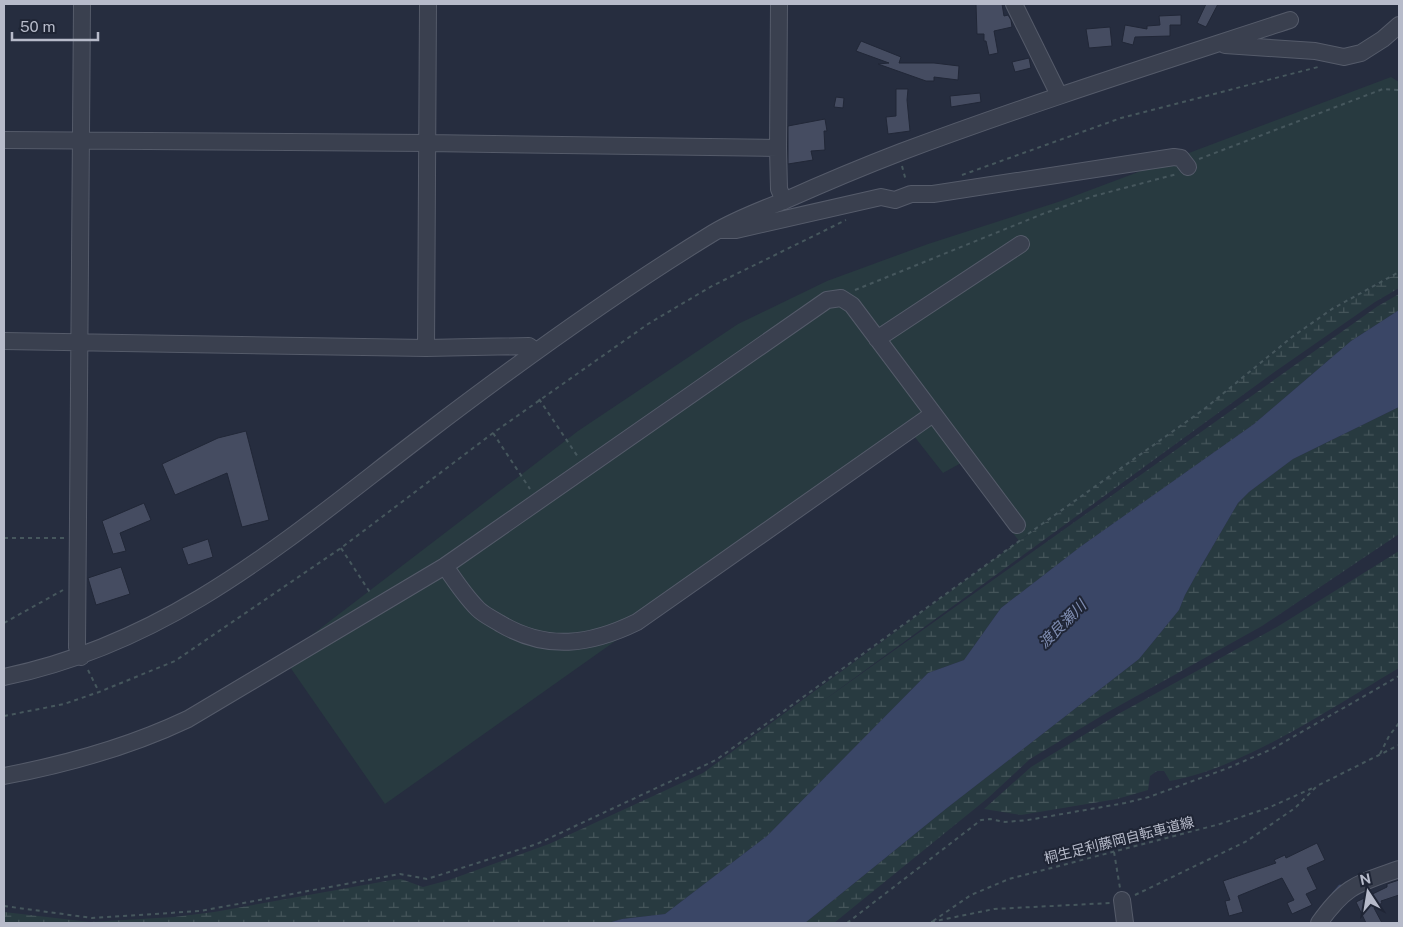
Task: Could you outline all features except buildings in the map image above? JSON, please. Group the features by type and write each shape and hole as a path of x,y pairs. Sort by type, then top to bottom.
{"street":[{"path":"81,657 77,647 77,585 82,4"},
{"path":"426,348 428,4"},
{"path":"779,4 779,189 784,200"},
{"path":"1014,4 1059,95"},
{"path":"4,677 81,657 150,628 250,567 536,351 603,304 719,229 738,219 898,153 1059,95 1290,20"},
{"path":"1216,44 1291,48 1344,56 1360,53 1383,39 1399,25"},
{"path":"4,140 427,142 778,148"},
{"path":"719,229 736,230 881,197 895,200 910,194 933,194 1174,157 1181,158 1188,167"},
{"path":"877,339 1021,244"},
{"path":"4,776 94,756 158,733 188,719 445,566 823,302 834,298 841,298 852,306 1017,525"},
{"path":"4,341 426,348 529,346 536,351"},
{"path":"445,566 479,610 516,632 555,642 579,642 601,638 637,622 933,414"},
{"path":"1319,923 1338,899 1354,886 1399,869"},
{"path":"1122,900 1125,923"}],"path":[{"path":"958,176 1121,118 1282,78 1322,65"},
{"path":"834,298 1045,212 1094,196 1175,176 1194,161 1383,89 1399,90"},
{"path":"898,153 910,194"},
{"path":"4,716 64,704 175,661 341,548 539,399 648,324 712,286 851,218"},
{"path":"4,906 92,918 200,911 400,874 427,879 537,844 716,760 1203,410 1300,332 1332,309 1399,272"},
{"path":"539,399 585,468"},
{"path":"493,433 538,500"},
{"path":"4,538 78,538"},
{"path":"341,548 368,590"},
{"path":"4,623 69,587 77,585"},
{"path":"81,657 99,692"},
{"path":"847,923 980,820 990,819 1005,822 1028,820 1149,797 1228,768 1272,749 1399,676"},
{"path":"1380,754 1389,736 1399,723"},
{"path":"931,923 994,909 1110,903 1122,900 1247,840 1295,808 1317,786 1399,745"},
{"name":"桐生足利藤岡自転車道線","path":"931,923 954,905 1009,879 1243,817 1317,786"},
{"path":"1114,852 1122,900"}],"green space":[{"path":"1391,77 1399,82 1399,272 1332,309 1292,337 1203,410 1019,541 961,463 943,473 914,436 621,637 385,804 283,657 578,431 738,324 827,281 928,244 1061,201"},
{"path":"1399,272 1399,288 1375,302 1273,373 816,706 1378,306 1399,294 1399,310 1351,341 1254,424 1080,547 1001,608 964,660 928,673 767,836 665,914 622,919 608,923 4,923 4,912 90,922 174,917 214,912 392,880 401,879 423,887 449,880 549,844 703,773 1019,541 1203,410 1292,337 1332,309"},
{"path":"1399,407 1399,534 1262,626 1108,712 1030,759 988,798 834,923 805,923 947,808 1139,659 1179,610 1185,595 1238,503 1249,492 1293,459"},
{"path":"1399,551 1399,668 1258,750 1198,774 1170,781 1164,771 1157,771 1150,776 1148,790 1117,799 1021,815 984,809 1031,767 1120,713 1277,627"}],"water":[{"name":"渡良瀬川","path":"1399,310 1399,407 1293,459 1249,492 1238,503 1185,595 1179,610 1139,659 947,808 805,923 608,923 622,919 665,914 767,836 928,673 964,660 1001,608 1080,547 1254,424 1351,341"}],"waterway":[{"path":"1334,893 1340,886"}]}
